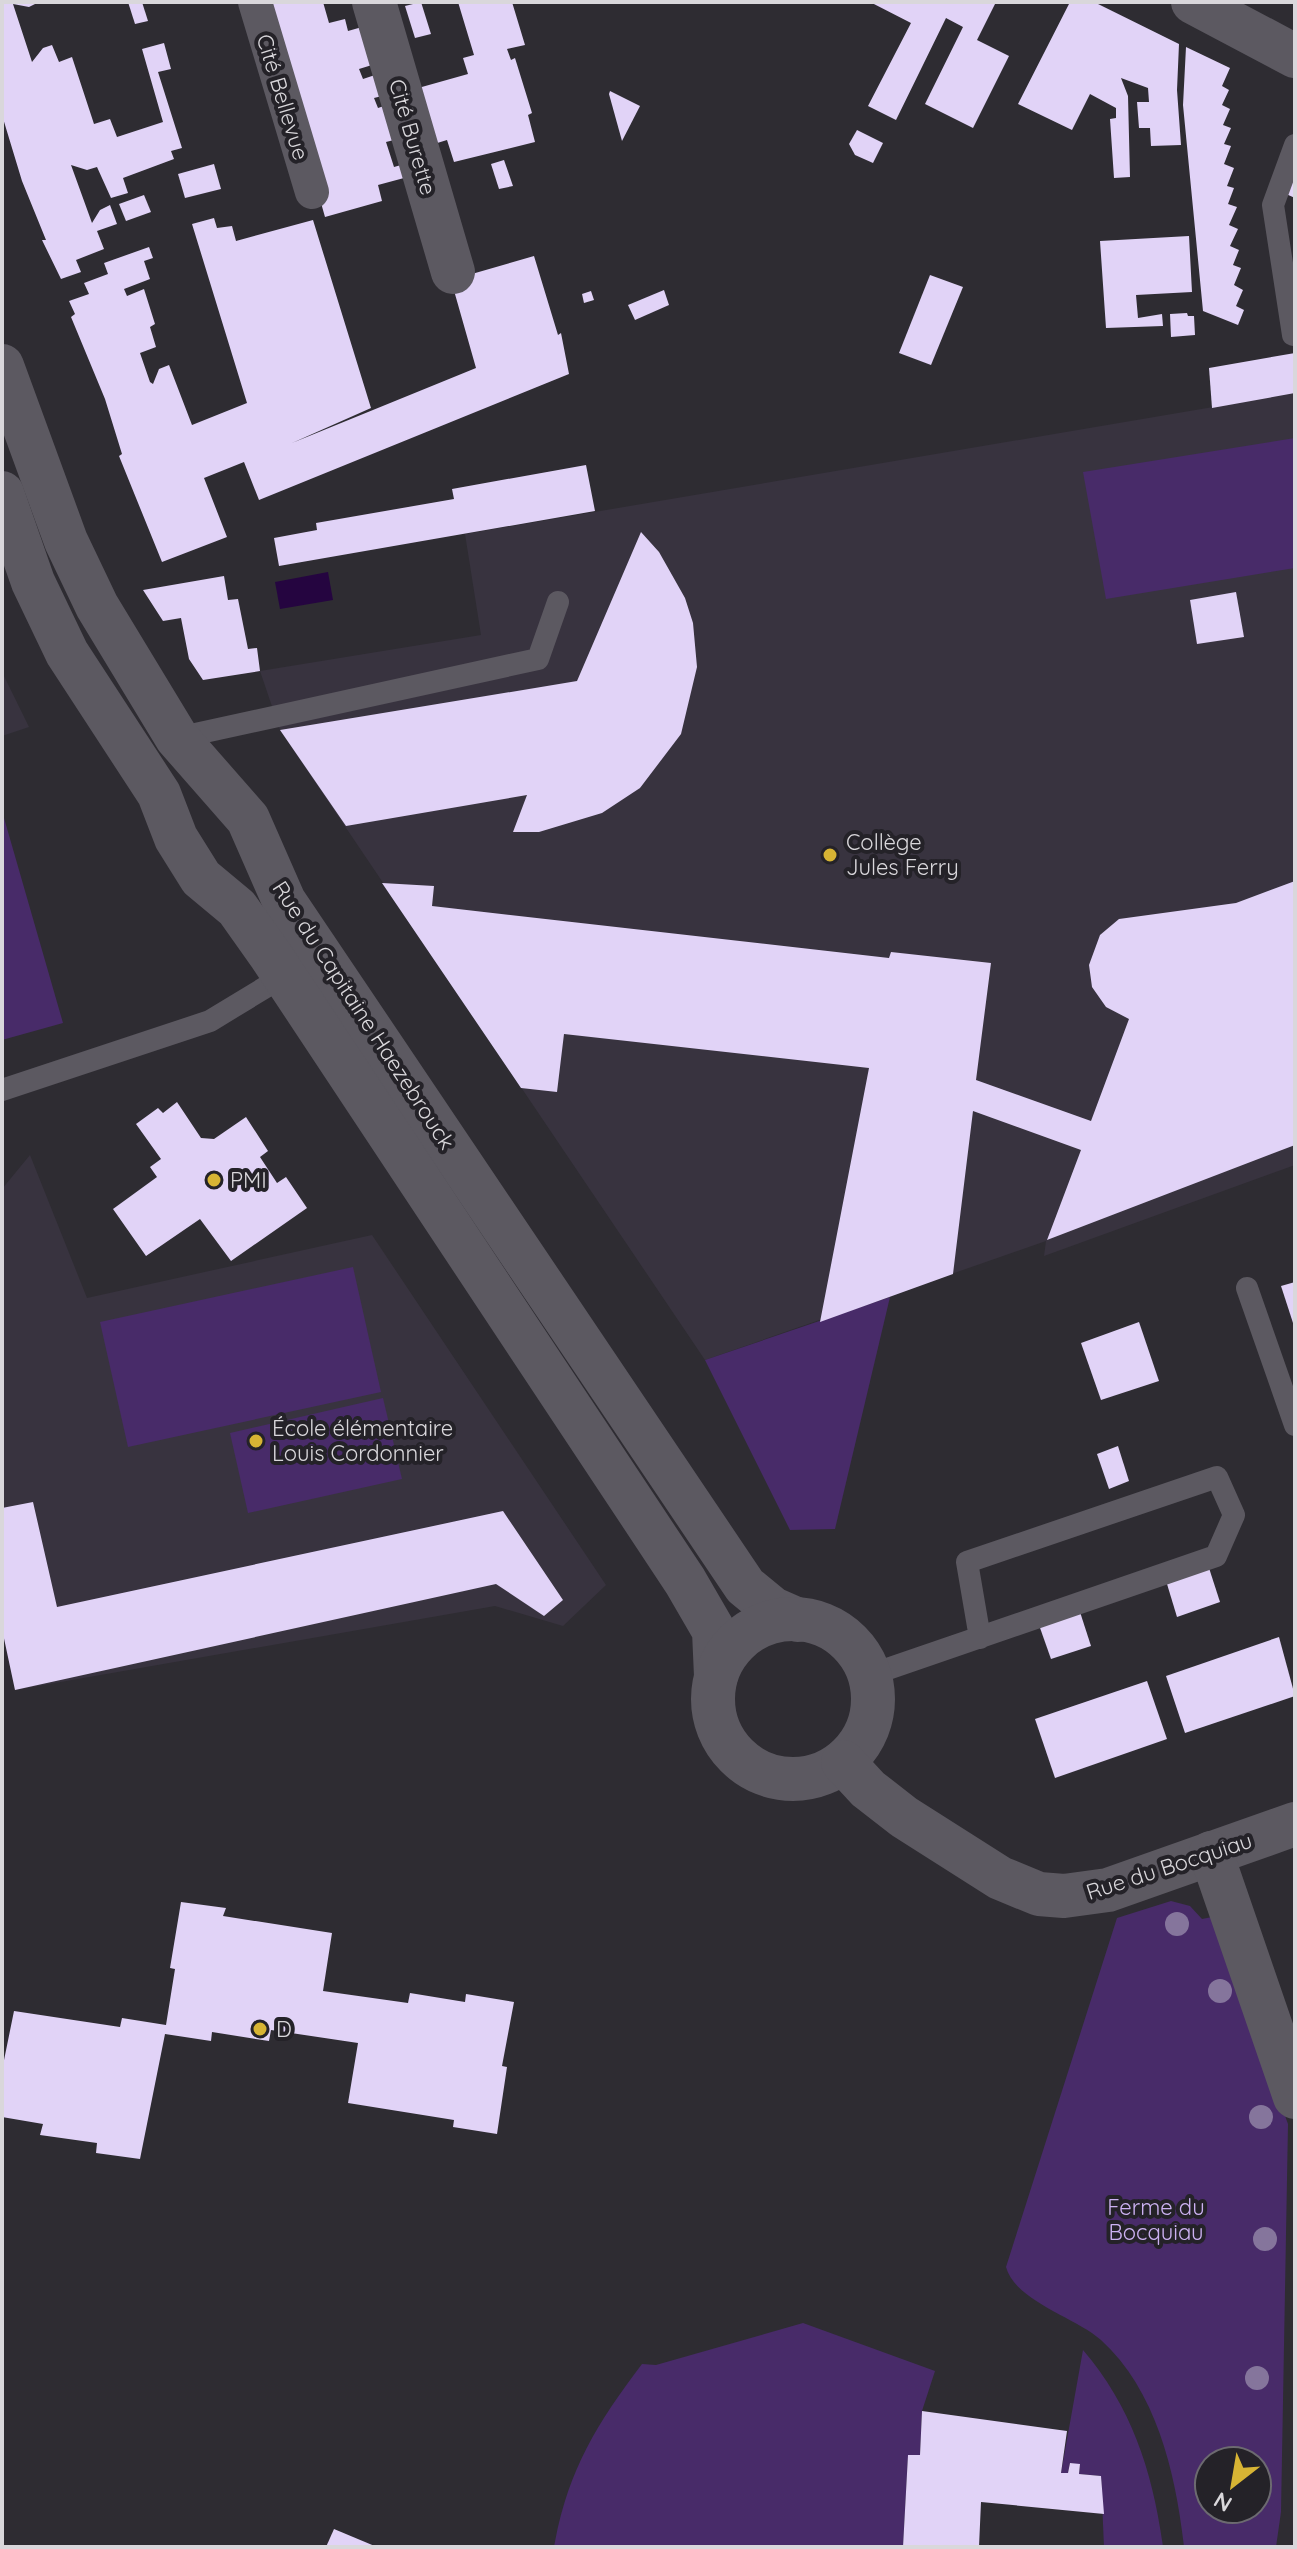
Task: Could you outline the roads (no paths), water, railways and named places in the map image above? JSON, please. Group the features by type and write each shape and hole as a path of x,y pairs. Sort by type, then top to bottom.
{"street":[{"name":"Cité Bellevue","path":"255,2 312,192"},
{"name":"Cité Burette","path":"374,2 453,272"},
{"path":"1193,2 1295,56"},
{"path":"1218,2 1295,35"},
{"name":"Rue du Capitaine Haezebrouck","path":"2,366 69,549 123,650 177,738 248,819 284,901 745,1586 773,1609 798,1620"},
{"name":"Rue du Capitaine Haezebrouck","path":"2,493 50,621 81,677 159,794 176,838 201,878 237,908 284,976 707,1614 714,1631 716,1676"},
{"path":"798,1620 819,1624 838,1633 854,1647 870,1675 873,1699 869,1722 859,1744 843,1762 823,1774 799,1779 774,1777 752,1768 733,1753 716,1721 713,1698 716,1676 731,1648 747,1634 777,1621 798,1620"},
{"name":"Rue du Bocquiau","path":"843,1762 868,1789 904,1817 1000,1878 1039,1894 1064,1896 1108,1890 1295,1824"},
{"path":"1211,1853 1295,2097"}],"lane":[{"path":"1293,335 1273,205 1295,145"},
{"path":"177,738 538,659 558,602"},
{"path":"81,677 123,650"},
{"path":"2,1090 210,1021 284,976"},
{"path":"1247,1288 1295,1425"},
{"path":"870,1675 980,1638 1216,1556 1234,1515 1217,1477 967,1562 980,1638"}],"place":[{"name":"Collège Jules Ferry","path":"830,855"},
{"name":"PMI","path":"214,1180"},
{"name":"École élémentaire Louis Cordonnier","path":"256,1441"},
{"name":"D","path":"260,2029"}],"park label":[{"name":"Ferme du Bocquiau","path":"1156,2220"}]}
